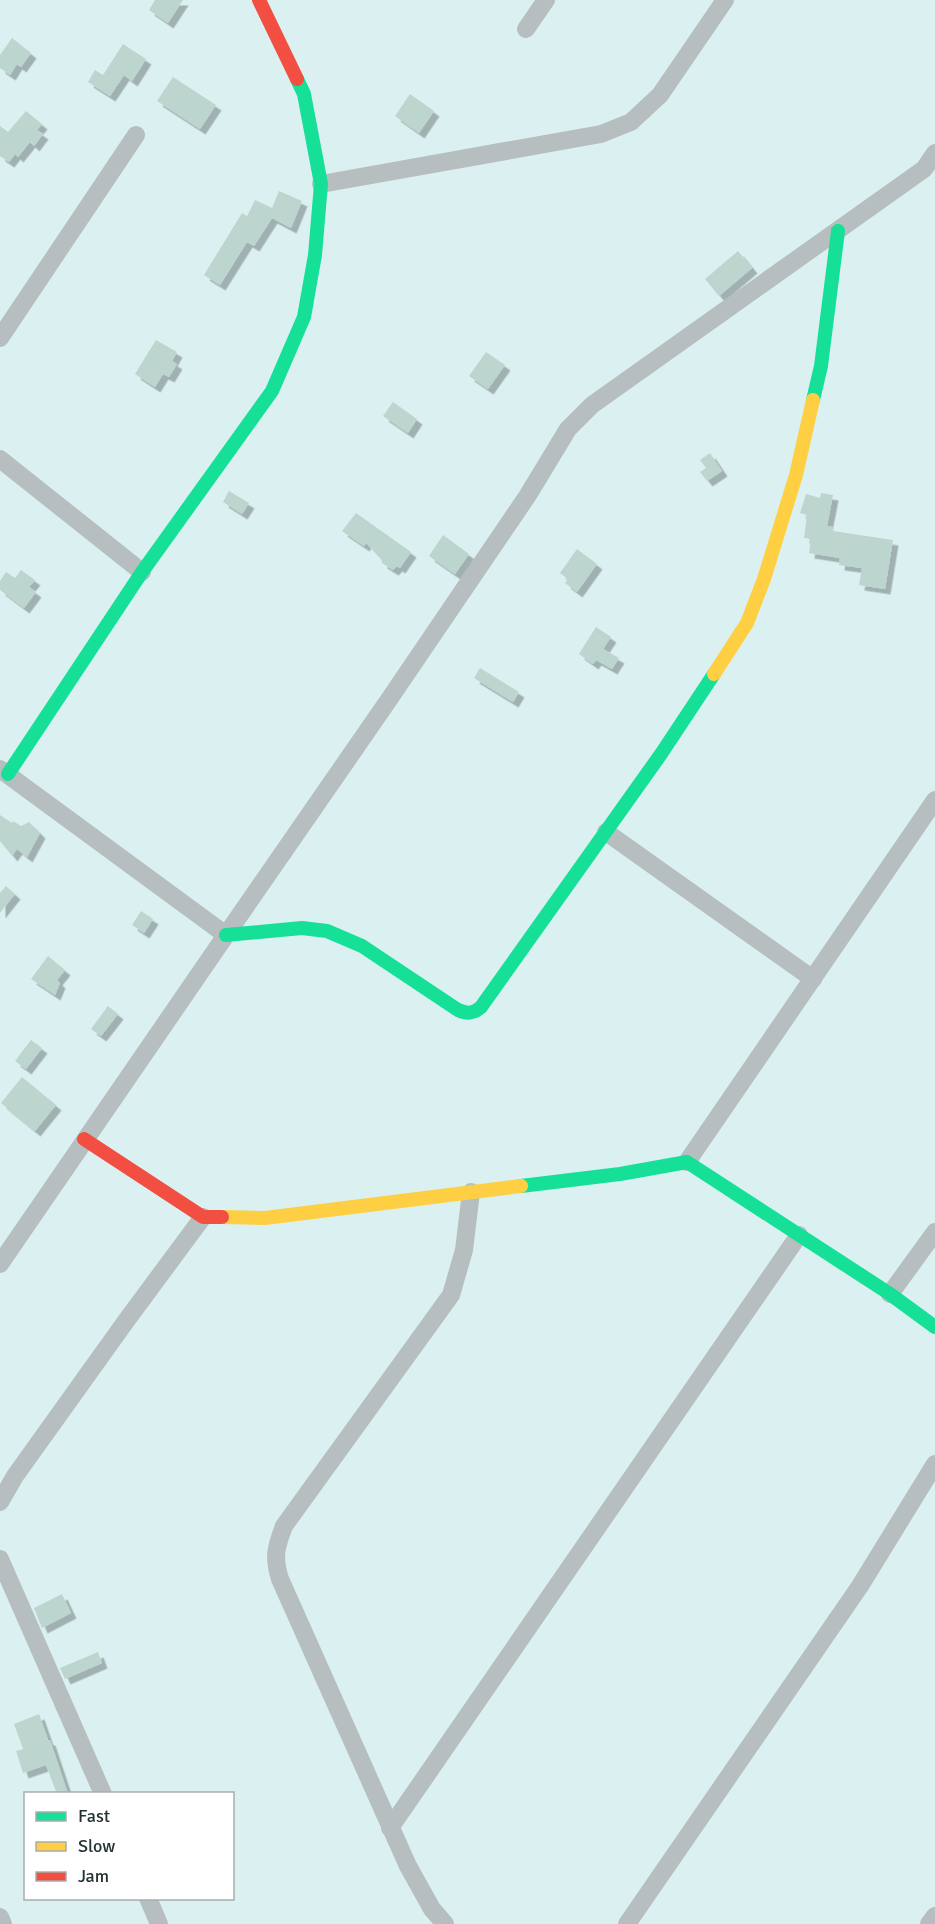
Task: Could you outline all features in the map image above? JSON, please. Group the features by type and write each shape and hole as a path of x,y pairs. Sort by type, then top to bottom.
{"street":[{"path":"259,0 304,94 321,184 315,255 304,317 272,391 142,572 4,771 226,935 302,928 327,930 362,946 458,1010 467,1014 475,1013 481,1007 661,754 747,623 760,590 795,475 821,366 838,231"},
{"path":"526,28 546,0"},
{"path":"321,184 601,134 631,122 660,95 724,0"},
{"path":"0,338 136,135"},
{"path":"0,1264 84,1139 402,682 528,495 568,429 592,405 890,192 930,171 935,153"},
{"path":"0,459 142,572"},
{"path":"687,1162 935,800"},
{"path":"606,832 813,979"},
{"path":"84,1139 203,1217 265,1218 620,1174 687,1162 890,1294 935,1327"},
{"path":"445,1924 432,1909 390,1828 279,1579 274,1563 276,1546 284,1526 451,1295 464,1250 471,1192"},
{"path":"0,1502 15,1476 203,1217"},
{"path":"890,1294 935,1232"},
{"path":"390,1828 799,1235"},
{"path":"627,1924 860,1586 935,1464"},
{"path":"0,1559 102,1792"},
{"path":"148,1900 159,1924"},
{"path":"929,1924 935,1916"},
{"path":"0,1917 3,1924"}],"building":[{"path":"155,0 183,0 168,23 149,10"},
{"path":"12,38 31,53 21,67 17,64 10,75 0,68 0,55"},
{"path":"123,44 146,59 132,81 124,75 110,96 88,82 95,70 103,75"},
{"path":"173,77 216,105 200,129 157,101"},
{"path":"410,94 434,111 419,133 395,116"},
{"path":"26,111 42,124 37,130 43,134 34,146 30,142 18,157 15,154 9,162 0,156 0,126 8,132"},
{"path":"279,191 302,201 291,228 272,218 254,246 247,242 220,285 204,275 242,213 247,216 255,200 272,208"},
{"path":"738,251 752,268 719,296 705,279"},
{"path":"156,340 177,352 172,361 177,364 169,377 163,374 155,387 135,374"},
{"path":"486,352 505,365 488,389 469,376"},
{"path":"393,402 417,419 408,433 383,416"},
{"path":"710,453 722,471 707,481 700,472 706,468 700,460"},
{"path":"229,491 249,503 242,514 223,502"},
{"path":"821,493 833,495 827,526 833,527 833,531 893,540 885,589 859,585 862,568 839,565 840,558 809,553 811,539 804,538 807,515 800,513 806,494 820,498"},
{"path":"356,513 411,552 400,568 397,566 393,570 382,563 382,560 366,543 364,546 342,531"},
{"path":"443,535 469,554 455,574 429,556"},
{"path":"577,549 597,564 577,592 565,583 568,579 560,573"},
{"path":"21,570 35,580 29,587 36,592 24,608 0,590 0,581 6,572 15,578"},
{"path":"596,627 611,637 603,649 619,658 612,669 596,660 593,664 579,654"},
{"path":"480,668 519,692 513,702 474,678"},
{"path":"0,815 21,826 29,822 40,833 27,857 17,849 12,856 0,841"},
{"path":"6,886 15,894 0,913 0,893"},
{"path":"141,911 153,919 144,933 132,925"},
{"path":"48,956 65,970 57,980 60,983 55,995 31,979"},
{"path":"108,1006 118,1014 101,1036 91,1029"},
{"path":"31,1040 42,1048 26,1069 15,1061"},
{"path":"22,1077 56,1105 35,1131 1,1103"},
{"path":"62,1594 71,1613 42,1628 34,1608"},
{"path":"98,1652 102,1663 65,1679 60,1668"},
{"path":"39,1714 67,1792 56,1792 46,1765 23,1773 16,1751 23,1749 14,1724"}],"traffic: fast":[{"path":"8,774 142,572 272,391 304,317 315,255 321,184 304,94 297,79"},
{"path":"813,400 821,366 838,231"},
{"path":"226,935 302,928 327,931 362,946 458,1010 467,1013 475,1011 481,1007 661,754 714,674"},
{"path":"521,1186 620,1174 687,1162 890,1294 935,1327"}],"traffic: slow":[{"path":"714,674 747,623 764,579 796,475 813,400"},
{"path":"222,1217 265,1218 521,1186"}],"traffic: jam":[{"path":"259,0 297,79"},
{"path":"84,1139 203,1217 222,1217"}]}
